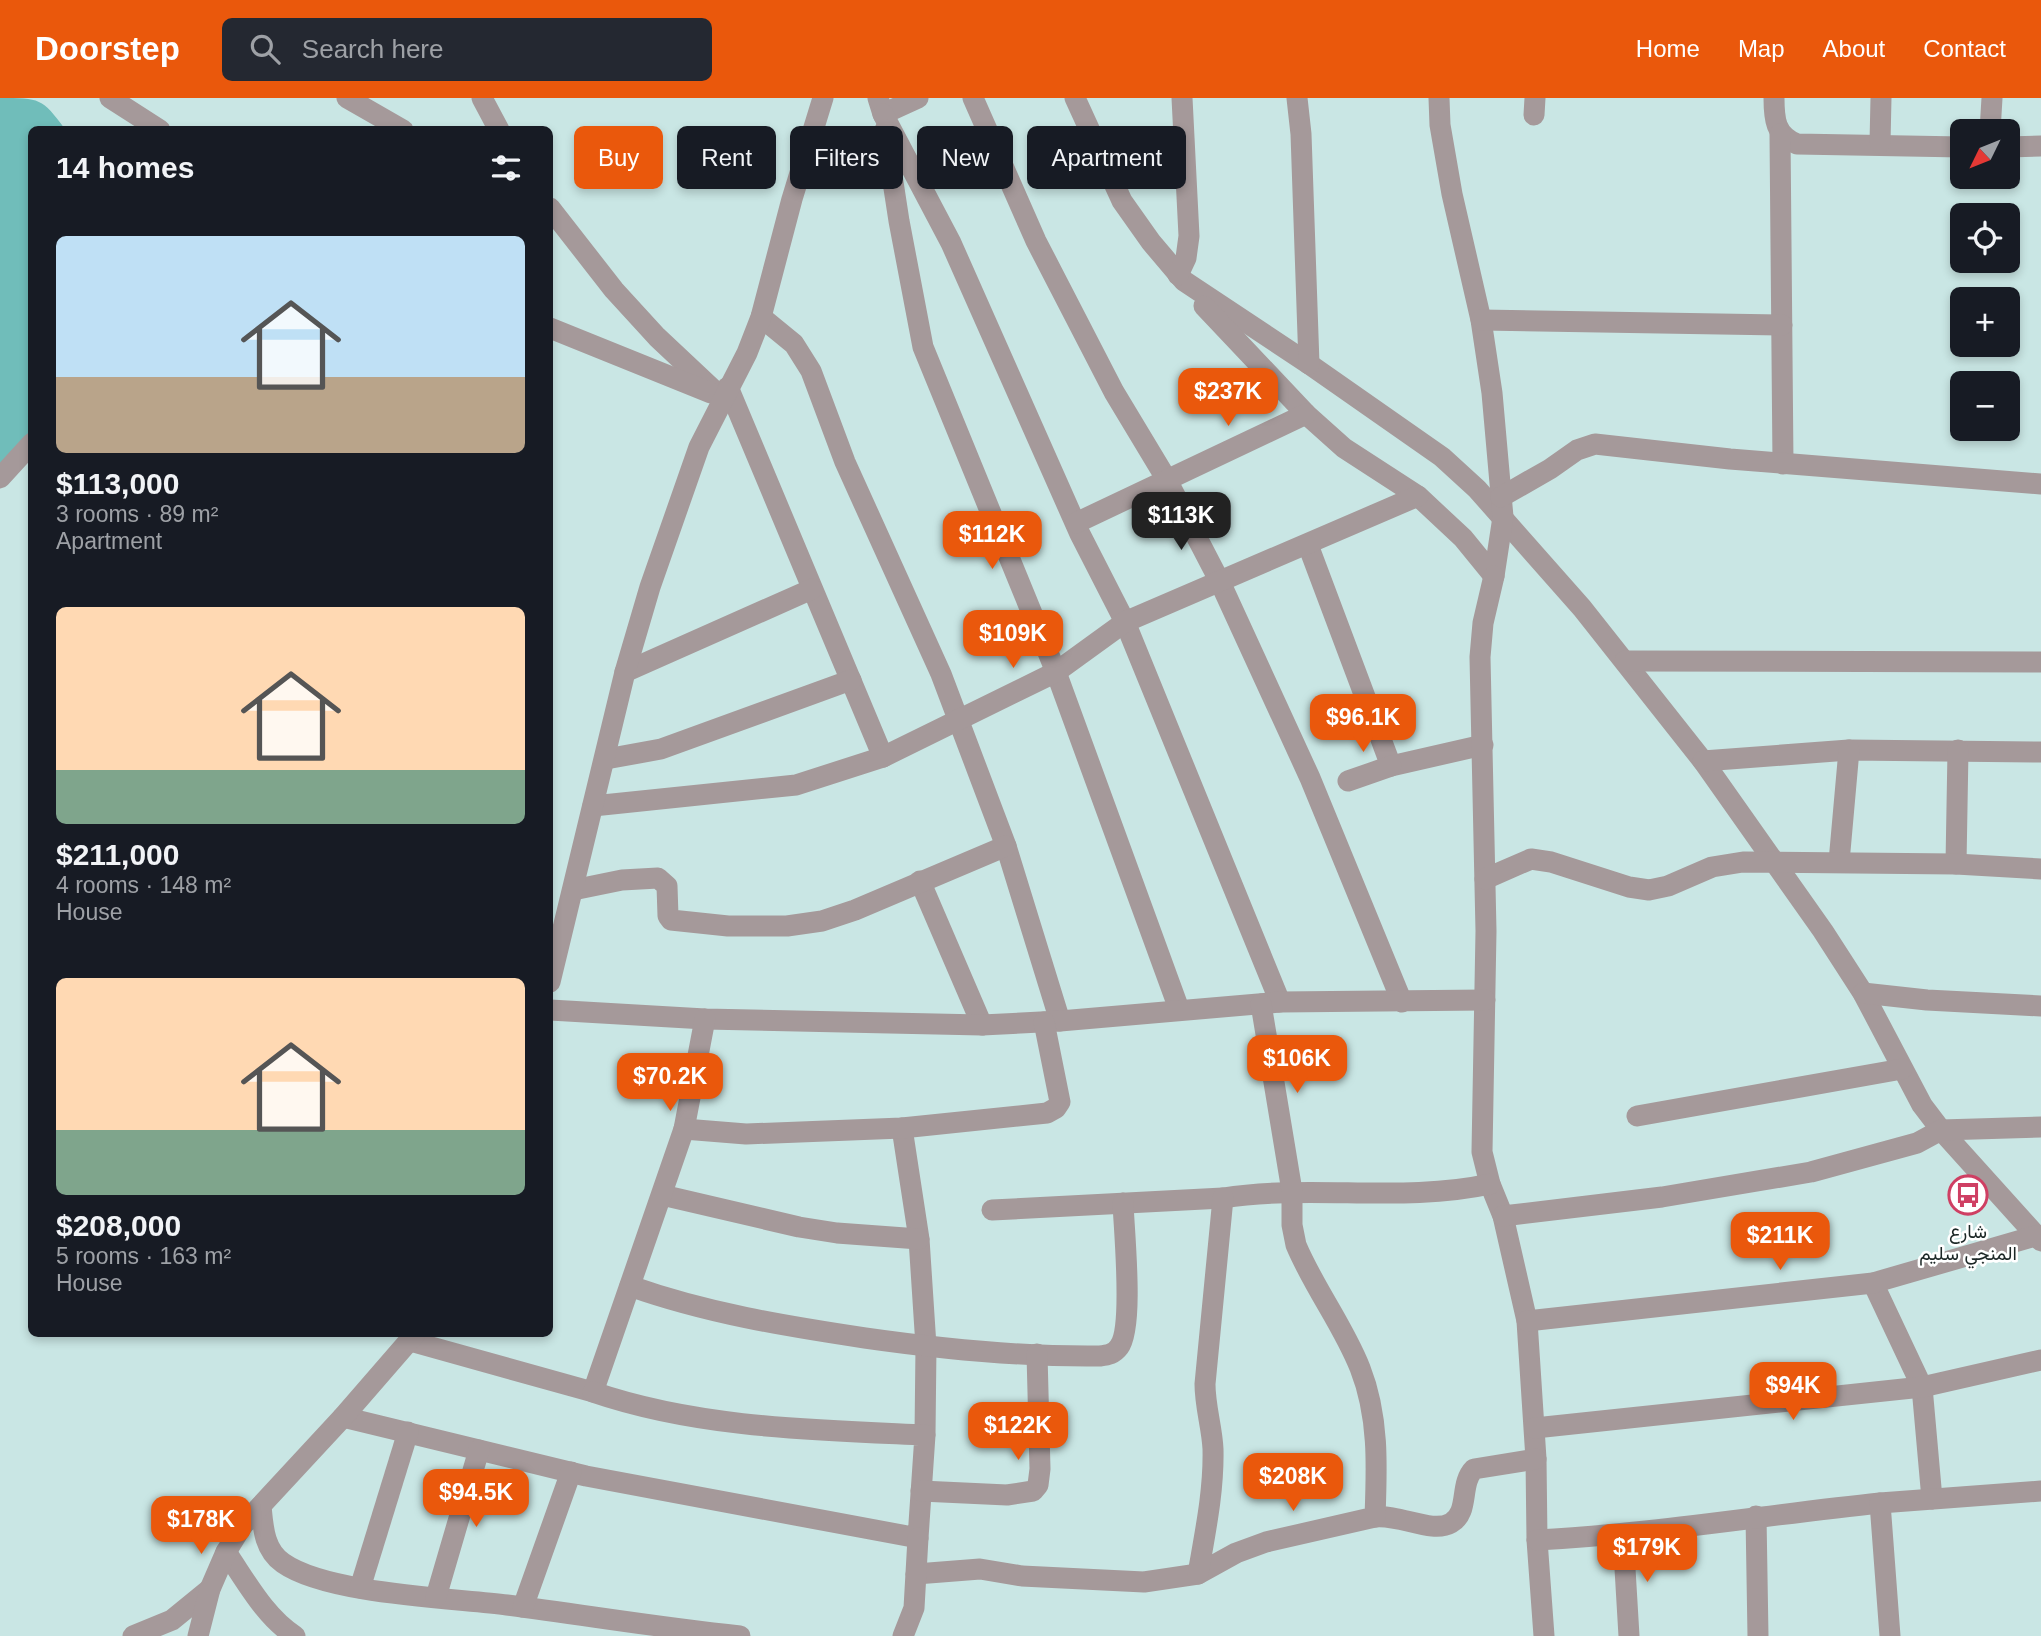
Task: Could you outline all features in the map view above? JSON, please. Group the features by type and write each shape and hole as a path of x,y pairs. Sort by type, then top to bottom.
{"street":[{"path":"110,98 154,126"},
{"path":"347,98 370,122"},
{"path":"482,98 497,126"},
{"path":"553,970 625,673 673,518 699,447 747,353 761,317 823,98"},
{"path":"881,106 918,98"},
{"path":"973,98 1043,254 1114,392 1167,480 1220,582 1315,791 1402,1002"},
{"path":"1076,98 1122,201 1181,278 1258,365 1306,414 1344,448 1418,496 1463,538 1494,576"},
{"path":"1181,278 1189,236 1182,98"},
{"path":"1297,98 1301,134 1309,364"},
{"path":"1439,98 1440,125 1452,194 1481,320 1492,393 1502,507 1480,657 1486,879 1482,1139 1484,1165 1503,1216 1527,1321 1535,1428 1537,1540 1544,1636"},
{"path":"1774,98 1774,118 1780,134 1783,464"},
{"path":"1880,143 1881,98"},
{"path":"1991,119 1992,98"},
{"path":"881,106 951,243 1076,523 1125,622 1271,1003 1296,1245 1361,1369 1371,1405 1377,1458 1375,1517"},
{"path":"881,106 923,347 1056,672 1179,1009"},
{"path":"1780,134 1797,144 1880,143 1950,146"},
{"path":"2020,147 2041,146"},
{"path":"553,212 614,290 657,337 725,392 883,757"},
{"path":"1181,278 1442,457 1502,507 1703,761 1775,862 1863,993 1902,1069 1941,1130 2038,1239 1873,1283 1527,1321"},
{"path":"684,1129 717,1133 773,1134 902,1128 1010,1119 1047,1113 1060,1102 1052,1022 1006,846 941,674 845,462 811,371 794,344 761,317"},
{"path":"1481,320 1782,325"},
{"path":"553,329 725,392"},
{"path":"1076,523 1306,414"},
{"path":"1502,507 1577,450 1595,444 1783,464 2041,484"},
{"path":"0,478 28,447"},
{"path":"593,806 796,785 883,757 1056,672 1125,622 1418,496"},
{"path":"1308,545 1391,766"},
{"path":"625,673 812,589"},
{"path":"1625,662 2041,662"},
{"path":"606,759 661,749 851,680"},
{"path":"1348,782 1391,766 1483,745"},
{"path":"1703,761 1849,750 2041,752"},
{"path":"1839,862 1849,750"},
{"path":"1956,864 1958,750"},
{"path":"573,890 622,880 658,878 667,886 668,916 678,923 787,926 821,921 855,910 1006,846"},
{"path":"1486,879 1531,859 1629,887 1649,890 1668,886 1727,863 1956,864 2041,869"},
{"path":"920,881 982,1025"},
{"path":"1863,993 1927,1000 2041,1006"},
{"path":"553,1010 705,1019 982,1025 1052,1022 1271,1003 1485,1000"},
{"path":"593,1392 684,1129 705,1019"},
{"path":"1637,1116 1902,1069"},
{"path":"1503,1216 1662,1197 1811,1172 1917,1143 1941,1130 2041,1127"},
{"path":"902,1128 919,1239 926,1346 925,1435 914,1608 903,1636"},
{"path":"992,1210 1223,1198 1292,1191 1447,1191 1490,1184"},
{"path":"662,1195 799,1227 837,1233 919,1239"},
{"path":"1198,1574 1213,1478 1213,1448 1205,1384 1223,1198"},
{"path":"630,1286 713,1312 801,1329 926,1346 1037,1354 1112,1354 1119,1348 1127,1325 1123,1203"},
{"path":"1873,1283 1922,1387 1932,1499"},
{"path":"198,1636 210,1589 226,1552 242,1526 413,1337 670,1414 769,1425 925,1435"},
{"path":"921,1491 1007,1495 1033,1491 1038,1485 1040,1469 1037,1354"},
{"path":"1535,1428 1922,1387 2041,1360"},
{"path":"343,1417 571,1472 918,1538"},
{"path":"360,1588 408,1433"},
{"path":"436,1597 479,1450"},
{"path":"916,1574 980,1569 1035,1577 1144,1582 1198,1574 1236,1553 1266,1542 1375,1517 1387,1516 1433,1527 1443,1526 1456,1519 1461,1512 1465,1482 1474,1469 1536,1459"},
{"path":"523,1607 571,1472"},
{"path":"1537,1540 1622,1535 1756,1516 2041,1490"},
{"path":"1880,1503 1890,1636"},
{"path":"261,1506 265,1536 272,1553 284,1564 334,1583 740,1636"},
{"path":"1756,1516 1758,1636"},
{"path":"1622,1535 1629,1636"},
{"path":"226,1552 272,1617 295,1636"},
{"path":"133,1636 172,1620 210,1589"}],"shaded area":[{"path":"0,98 24,98 45,106 63,126 28,126 28,437 0,470"}],"place":[{"name":"شارع المنجي سليم","path":"1968,1195"}]}
